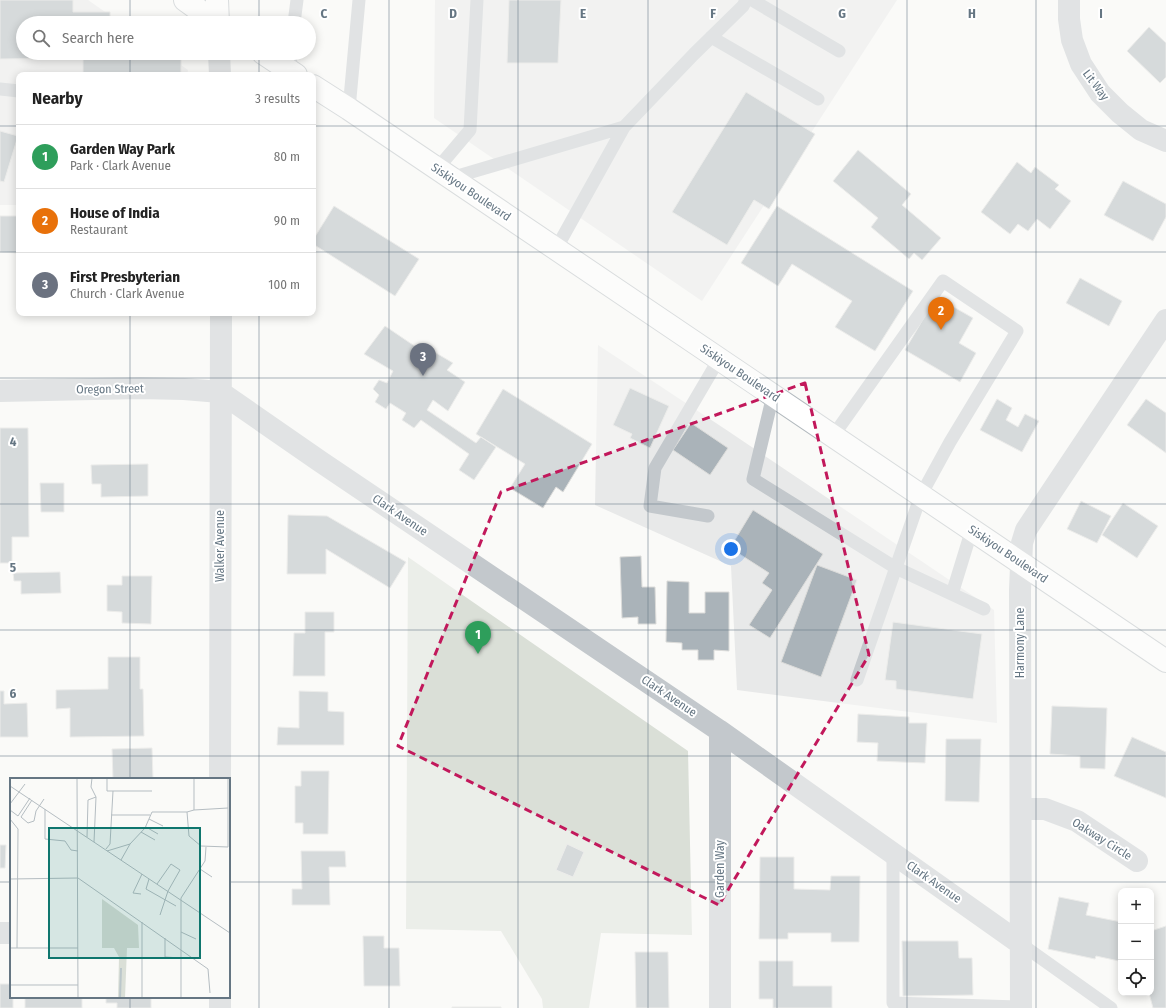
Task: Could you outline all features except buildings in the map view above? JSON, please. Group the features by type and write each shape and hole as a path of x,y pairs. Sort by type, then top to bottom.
{"main road":[{"path":"185,0 207,16"},
{"path":"217,0 217,16"},
{"path":"279,60 292,66"},
{"name":"Siskiyou Boulevard","path":"316,88 922,495 1166,661"}],"street":[{"name":"Lit Way","path":"1069,0 1072,40 1081,64 1100,93 1120,113 1141,130 1166,140"},
{"path":"219,60 220,72"},
{"name":"Walker Avenue","path":"220,316 220,778"},
{"name":"Harmony Lane","path":"1021,1008 1020,590 1022,543 1026,530 1166,320"},
{"name":"Oregon Street","path":"0,391 140,388 220,392"},
{"name":"Clark Avenue","path":"220,392 327,466 720,731 1020,944"},
{"name":"Garden Way","path":"720,731 720,1008"},
{"name":"Oakway Circle","path":"1020,808 1045,809 1077,821 1137,861"}],"lane":[{"path":"295,16 297,0"},
{"path":"349,109 359,0"},
{"path":"444,174 470,130 477,0"},
{"path":"556,249 624,127 743,6 746,0"},
{"path":"752,0 839,51"},
{"path":"711,37 818,99"},
{"path":"0,89 16,91"},
{"path":"444,174 624,127"},
{"path":"833,436 943,281 1017,331 950,442 922,495 857,680"},
{"path":"708,516 650,506 655,468 720,359"},
{"path":"773,395 753,479 896,568 984,609"},
{"path":"952,594 972,529"},
{"path":"893,853 893,1003 1021,1008"},
{"name":"Clark Avenue","path":"1020,944 1111,1008"}],"highlighted area":[{"path":"805,383 869,655 719,905 398,746 501,492"}],"shaded area":[{"path":"0,0 88,0 111,16 16,16 16,60 174,60 188,70 188,72 16,72 16,205 0,205"},
{"path":"435,0 897,0 702,301 434,118"},
{"path":"598,345 994,610 997,723 737,690 731,566 595,505"},
{"path":"408,557 688,751 692,935 601,933 589,1008 543,1008 542,999 501,931 406,929"}],"place":[{"name":"House of India","path":"941,330"},
{"name":"First Presbyterian","path":"423,376"},
{"name":"Garden Way Park","path":"478,654"}]}
